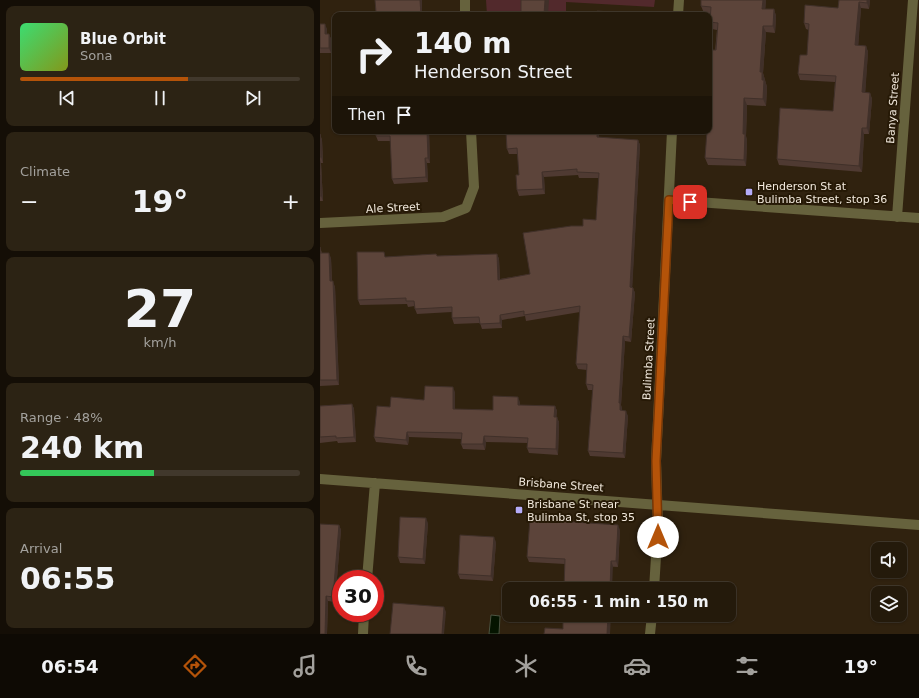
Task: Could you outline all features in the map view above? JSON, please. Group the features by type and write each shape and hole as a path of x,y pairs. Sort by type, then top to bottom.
{"street":[{"path":"465,0 465,12"},
{"path":"678,12 679,0"},
{"name":"Banya Street","path":"897,217 913,0"},
{"name":"Ale Street","path":"320,223 443,217 466,208 474,187 471,134"},
{"name":"Bulimba Street","path":"654,582 658,525 656,461 672,134"},
{"path":"669,200 919,218"},
{"name":"Brisbane Street","path":"320,479 919,525"},
{"path":"368,570 375,483"},
{"path":"363,634 364,622"},
{"path":"650,634 651,622"}],"shaded area":[{"path":"486,0 655,0 654,7 566,2 566,12 487,12"},
{"path":"491,615 500,616 499,634 489,634"}],"building":[{"path":"375,0 420,0 421,12 376,12"},
{"path":"521,0 545,0 544,12 521,12"},
{"path":"701,0 763,0 762,9 774,9 773,26 763,26 760,72 762,72 762,80 764,80 763,99 744,98 744,160 705,158 707,134 712,134 712,50 716,50 718,23 712,22 711,7 701,6"},
{"path":"839,0 867,0 867,3 859,2 855,45 866,46 862,92 870,93 867,128 862,128 859,166 777,159 780,108 833,111 836,76 798,74 800,55 807,55 809,24 804,23 805,5 838,8"},
{"path":"320,24 325,24 325,34 329,34 329,48 320,48"},
{"path":"320,134 321,157 320,157"},
{"path":"376,134 427,134 428,158 425,158 426,177 392,179 390,136 376,136"},
{"path":"506,134 597,134 597,137 638,140 630,287 633,288 629,337 623,336 619,403 620,410 626,411 623,453 588,451 593,385 586,384 587,364 576,364 580,306 524,315 524,311 500,315 500,323 480,324 479,317 452,318 452,307 415,309 414,301 406,301 406,298 358,300 357,252 384,252 385,257 436,254 437,256 497,254 498,280 530,274 523,233 571,226 583,226 583,219 596,220 599,173 577,172 577,169 542,172 543,189 517,190 516,175 519,175 517,148 507,149"},
{"path":"320,175 321,196 320,196"},
{"path":"320,253 329,253 330,281 333,281 337,380 320,380"},
{"path":"425,386 453,387 453,409 493,410 493,396 518,397 518,405 555,406 554,417 557,417 556,449 527,448 528,438 484,436 483,444 461,444 462,433 407,432 406,440 374,437 377,406 390,407 391,397 424,400"},
{"path":"352,404 354,437 320,437 320,406"},
{"path":"400,517 426,518 423,559 398,557"},
{"path":"530,519 618,525 616,561 611,561 610,582 564,582 565,559 527,557"},
{"path":"320,524 339,525 335,570 332,570 332,597 326,596 325,634 320,634"},
{"path":"460,535 494,537 491,576 458,574"},
{"path":"393,603 444,607 442,634 390,634"},
{"path":"563,622 608,622 607,634 544,634 545,628 563,629"}],"place":[{"name":"Henderson St at Bulimba Street, stop 36","path":"749,192"},
{"name":"Brisbane St near Bulimba St, stop 35","path":"519,510"}],"route":[{"path":"658,537 656,461 669,200 690,202"}]}
